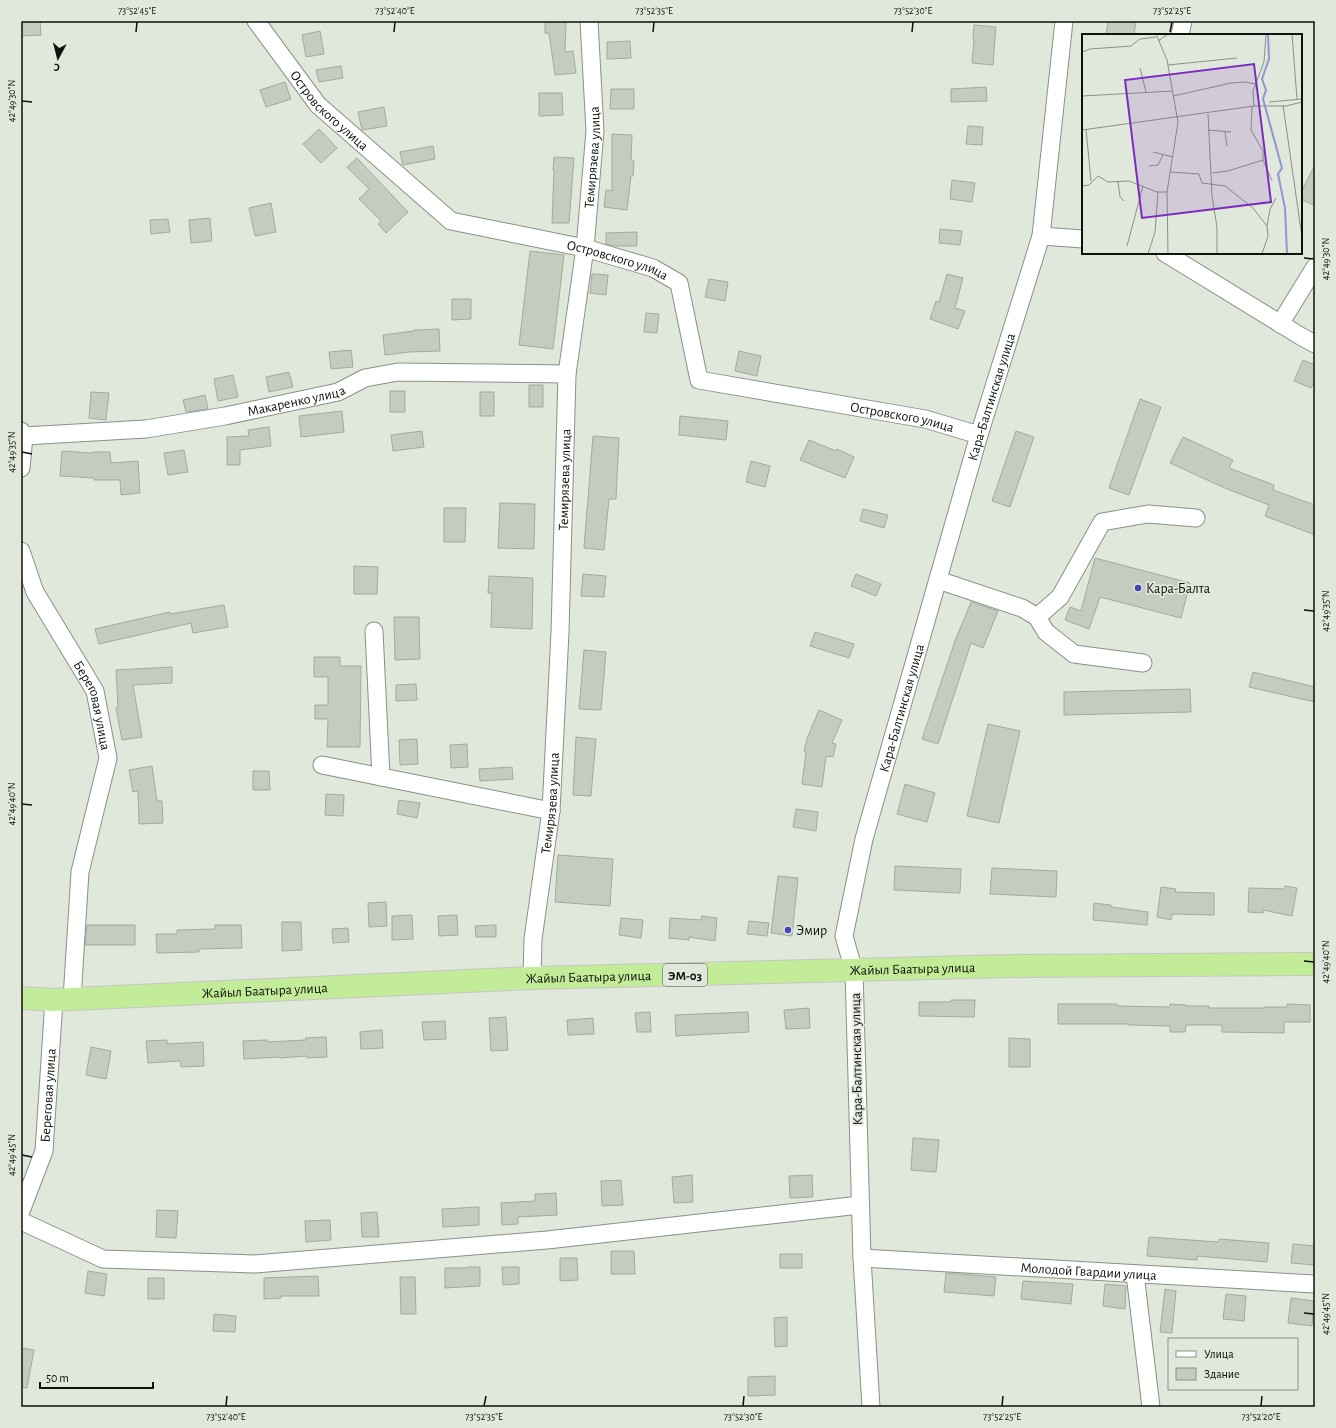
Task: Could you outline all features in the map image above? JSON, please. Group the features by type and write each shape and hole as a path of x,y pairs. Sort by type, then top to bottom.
{"highway":[{"name":"Жайыл Баатыра улица","path":"21,998 63,999 532,978 1009,966 1315,964"},
{"name":"Жайыл Баатыра улица","path":"21,1005 63,999"}],"street":[{"name":"Островского улица","path":"256,21 318,105 451,221 585,248 653,268 679,283 698,380 926,419 979,435"},
{"name":"Темирязева улица","path":"532,978 533,939 551,811 560,632 566,374 585,248 595,131 589,21"},
{"name":"Кара-Балтинская улица","path":"870,1407 860,1205 854,971 844,936 864,839 979,435 1041,236 1064,21"},
{"path":"1180,34 1183,21"},
{"path":"1041,236 1082,238"},
{"path":"1167,254 1302,338 1315,344"},
{"path":"1280,324 1315,267"},
{"name":"Макаренко улица","path":"23,434 146,429 225,416 338,392 365,378 398,372 566,374"},
{"path":"21,468 23,434"},
{"path":"1037,617 1060,597 1102,522 1148,514 1196,518"},
{"name":"Береговая улица","path":"21,550 35,592 95,691 108,758 80,872 75,968 63,999 44,1151 21,1211"},
{"path":"938,580 1022,608 1037,617 1046,632 1074,654 1143,663"},
{"path":"374,630 381,777"},
{"path":"322,765 551,811"},
{"path":"21,1222 102,1259 255,1264 547,1240 860,1205"},
{"name":"Молодой Гвардии улица","path":"862,1258 1315,1284"},
{"path":"1135,1274 1150,1407"}],"building":[{"path":"21,21 40,21 41,35 21,36"},
{"path":"545,21 566,21 565,52 573,51 576,73 555,75 549,33 545,33"},
{"path":"1108,21 1136,21 1134,34 1106,34"},
{"path":"974,25 996,27 993,65 972,63"},
{"path":"320,31 324,54 306,57 302,35"},
{"path":"630,41 631,58 607,59 607,42"},
{"path":"341,66 343,78 319,82 316,70"},
{"path":"285,82 291,99 266,107 260,90"},
{"path":"986,87 987,101 951,102 951,89"},
{"path":"611,89 634,89 634,109 610,109"},
{"path":"539,93 562,93 563,115 539,116"},
{"path":"384,107 387,126 362,130 358,112"},
{"path":"968,126 983,127 982,145 966,144"},
{"path":"319,129 337,148 321,163 303,144"},
{"path":"612,134 632,135 631,160 634,161 633,176 631,176 627,210 604,207 606,190 612,191"},
{"path":"433,146 435,159 403,165 400,152"},
{"path":"554,157 574,158 569,223 552,223"},
{"path":"357,158 408,212 386,233 378,224 381,221 359,199 369,189 347,167"},
{"path":"1315,165 1315,206 1302,200 1302,190"},
{"path":"952,180 975,183 972,202 950,199"},
{"path":"271,203 276,232 255,236 249,208"},
{"path":"210,218 212,241 191,243 189,220"},
{"path":"168,219 170,232 151,234 150,220"},
{"path":"940,229 962,231 960,245 939,243"},
{"path":"637,232 637,246 615,246 606,244 606,233"},
{"path":"530,251 564,255 553,349 519,345"},
{"path":"592,274 608,275 606,295 590,293"},
{"path":"947,274 963,278 955,308 965,311 958,329 930,319 936,301 939,302"},
{"path":"709,279 728,282 725,301 705,297"},
{"path":"452,299 471,299 471,319 452,320"},
{"path":"646,313 659,314 657,333 644,332"},
{"path":"439,329 440,351 409,352 385,355 383,335 414,330"},
{"path":"351,350 353,367 331,369 329,352"},
{"path":"739,351 761,356 757,376 735,371"},
{"path":"1303,360 1315,365 1315,380 1311,388 1294,381"},
{"path":"289,372 293,387 269,392 266,377"},
{"path":"233,375 238,397 218,401 214,379"},
{"path":"529,385 543,385 543,407 529,407"},
{"path":"390,391 405,391 405,412 390,412"},
{"path":"91,392 109,393 106,420 89,418"},
{"path":"480,392 494,392 494,416 480,416"},
{"path":"205,395 208,409 186,412 183,400"},
{"path":"1140,399 1161,407 1129,495 1109,488"},
{"path":"342,411 344,432 301,437 299,416"},
{"path":"680,416 728,421 726,440 679,435"},
{"path":"269,427 271,446 240,450 240,465 227,465 227,437 249,436 248,430"},
{"path":"422,431 424,447 393,451 391,435"},
{"path":"1016,431 1034,437 1010,507 992,501"},
{"path":"593,436 619,438 616,499 609,499 604,550 584,548"},
{"path":"1183,437 1233,460 1229,468 1274,485 1273,490 1315,505 1315,535 1265,516 1269,505 1227,489 1170,463"},
{"path":"809,440 836,451 837,449 854,457 845,478 800,460"},
{"path":"184,450 188,472 168,475 164,453"},
{"path":"62,451 93,453 110,452 111,463 138,461 140,493 121,495 120,480 94,480 94,478 60,476"},
{"path":"751,461 770,466 765,487 746,482"},
{"path":"500,503 535,504 534,549 498,548"},
{"path":"444,508 466,508 465,542 444,542"},
{"path":"863,509 888,515 884,528 860,521"},
{"name":"Кара-Балта","path":"1095,558 1190,583 1181,618 1100,597 1089,629 1065,620 1070,607 1081,611"},
{"path":"354,566 378,567 377,594 354,594"},
{"path":"583,574 606,576 604,597 581,596"},
{"path":"856,574 881,584 876,596 851,586"},
{"path":"489,576 533,578 532,629 491,627 492,593 488,593"},
{"path":"971,602 998,611 983,648 971,643 938,744 922,739 955,641"},
{"path":"224,605 228,627 193,633 191,623 99,644 95,629 170,612 170,614"},
{"path":"394,617 419,617 420,659 395,660"},
{"path":"815,632 854,644 849,658 810,646"},
{"path":"584,650 606,652 601,710 579,709"},
{"path":"314,657 340,657 340,666 361,666 360,747 327,747 328,719 315,719 315,705 328,705 328,677 314,677"},
{"path":"172,667 172,683 133,685 142,737 122,740 116,708 118,707 116,670"},
{"path":"1253,672 1315,687 1315,702 1249,687"},
{"path":"416,684 417,700 396,701 396,685"},
{"path":"1190,689 1191,712 1064,715 1064,692"},
{"path":"819,710 842,720 832,743 836,744 833,757 826,756 822,787 802,784 806,752 804,751 808,736"},
{"path":"988,724 1020,731 999,823 967,816"},
{"path":"576,737 596,739 591,796 573,795"},
{"path":"417,739 418,764 400,765 399,740"},
{"path":"467,744 468,767 451,768 450,745"},
{"path":"152,766 157,801 162,801 163,823 139,824 138,791 133,792 129,770"},
{"path":"512,767 513,779 480,781 479,769"},
{"path":"253,771 269,771 270,790 253,790"},
{"path":"905,784 935,793 927,822 897,814"},
{"path":"326,794 344,795 343,816 325,815"},
{"path":"399,800 420,803 417,818 397,814"},
{"path":"796,809 818,812 816,831 793,827"},
{"path":"558,855 613,859 610,906 555,902"},
{"path":"895,866 961,869 960,893 894,890"},
{"path":"992,868 1057,871 1056,897 990,894"},
{"path":"778,876 798,878 792,936 771,933"},
{"path":"1285,886 1297,888 1292,916 1263,910 1263,913 1248,912 1249,888 1284,889"},
{"path":"1161,887 1176,889 1175,892 1214,893 1214,915 1172,914 1171,920 1157,917"},
{"path":"386,902 387,926 369,927 368,903"},
{"path":"1094,903 1148,912 1147,925 1093,920"},
{"path":"412,915 413,939 392,940 392,916"},
{"path":"457,915 458,935 439,936 438,916"},
{"path":"702,916 717,918 715,941 689,937 689,940 669,938 670,918 701,920"},
{"path":"621,918 643,920 641,938 619,935"},
{"path":"749,921 769,923 767,936 747,934"},
{"path":"282,922 301,922 302,950 282,951"},
{"path":"87,925 135,925 135,945 85,945"},
{"path":"215,925 241,925 242,948 199,949 199,952 157,953 156,934 177,934 177,930 215,929"},
{"path":"496,925 496,937 476,937 475,926"},
{"path":"348,928 349,942 333,943 332,929"},
{"path":"951,1000 975,1000 974,1017 919,1016 919,1002 951,1002"},
{"path":"1058,1004 1117,1004 1117,1006 1170,1007 1170,1004 1209,1006 1209,1008 1287,1007 1287,1004 1310,1005 1310,1022 1284,1022 1284,1033 1222,1032 1222,1025 1186,1025 1185,1032 1170,1032 1170,1026 1129,1024 1058,1024"},
{"path":"809,1008 810,1028 786,1029 784,1010"},
{"path":"650,1012 651,1032 637,1032 635,1013"},
{"path":"748,1012 749,1032 676,1036 675,1015"},
{"path":"506,1017 508,1050 491,1051 489,1018"},
{"path":"593,1018 594,1034 568,1035 567,1020"},
{"path":"445,1021 446,1039 424,1040 422,1022"},
{"path":"382,1030 383,1048 361,1049 360,1032"},
{"path":"326,1037 327,1057 307,1058 307,1056 244,1059 243,1041 267,1040 267,1042 306,1040 305,1038"},
{"path":"1009,1038 1030,1039 1030,1067 1009,1067"},
{"path":"167,1040 167,1044 203,1042 204,1066 181,1067 180,1061 148,1063 146,1041"},
{"path":"91,1047 111,1051 106,1079 86,1075"},
{"path":"913,1138 939,1140 936,1172 911,1170"},
{"path":"692,1175 693,1202 674,1203 672,1177"},
{"path":"812,1175 813,1197 790,1198 789,1176"},
{"path":"621,1180 623,1205 602,1206 601,1181"},
{"path":"556,1193 557,1215 518,1217 518,1224 502,1225 501,1203 535,1201 535,1194"},
{"path":"479,1207 479,1225 443,1227 442,1209"},
{"path":"157,1210 178,1211 176,1238 156,1237"},
{"path":"377,1212 379,1237 362,1237 361,1213"},
{"path":"330,1220 331,1240 306,1242 305,1221"},
{"path":"1149,1237 1218,1242 1219,1239 1269,1243 1267,1262 1197,1256 1197,1260 1147,1256"},
{"path":"1293,1244 1315,1246 1315,1265 1291,1263"},
{"path":"611,1251 634,1251 635,1274 611,1274"},
{"path":"780,1254 802,1254 802,1268 780,1268"},
{"path":"560,1258 577,1258 578,1280 560,1281"},
{"path":"480,1267 480,1286 445,1288 445,1268"},
{"path":"502,1267 519,1267 519,1284 503,1285"},
{"path":"88,1271 107,1274 104,1296 85,1293"},
{"path":"946,1273 996,1277 994,1296 944,1292"},
{"path":"318,1276 319,1296 281,1296 281,1298 264,1299 264,1278"},
{"path":"400,1277 415,1277 416,1314 401,1314"},
{"path":"148,1278 164,1278 164,1299 148,1299"},
{"path":"1023,1281 1073,1284 1071,1304 1021,1299"},
{"path":"1105,1284 1126,1286 1125,1309 1103,1306"},
{"path":"1165,1289 1176,1291 1172,1333 1160,1332"},
{"path":"1226,1294 1246,1296 1244,1321 1223,1319"},
{"path":"1291,1298 1314,1301 1312,1326 1288,1323"},
{"path":"214,1314 236,1316 235,1332 213,1331"},
{"path":"787,1317 787,1346 775,1347 774,1318"},
{"path":"21,1348 34,1350 27,1388 21,1387"},
{"path":"775,1376 775,1395 748,1396 748,1377"}],"place":[{"name":"Кара-Балта","path":"1138,588"},
{"name":"Эмир","path":"788,930"}]}
